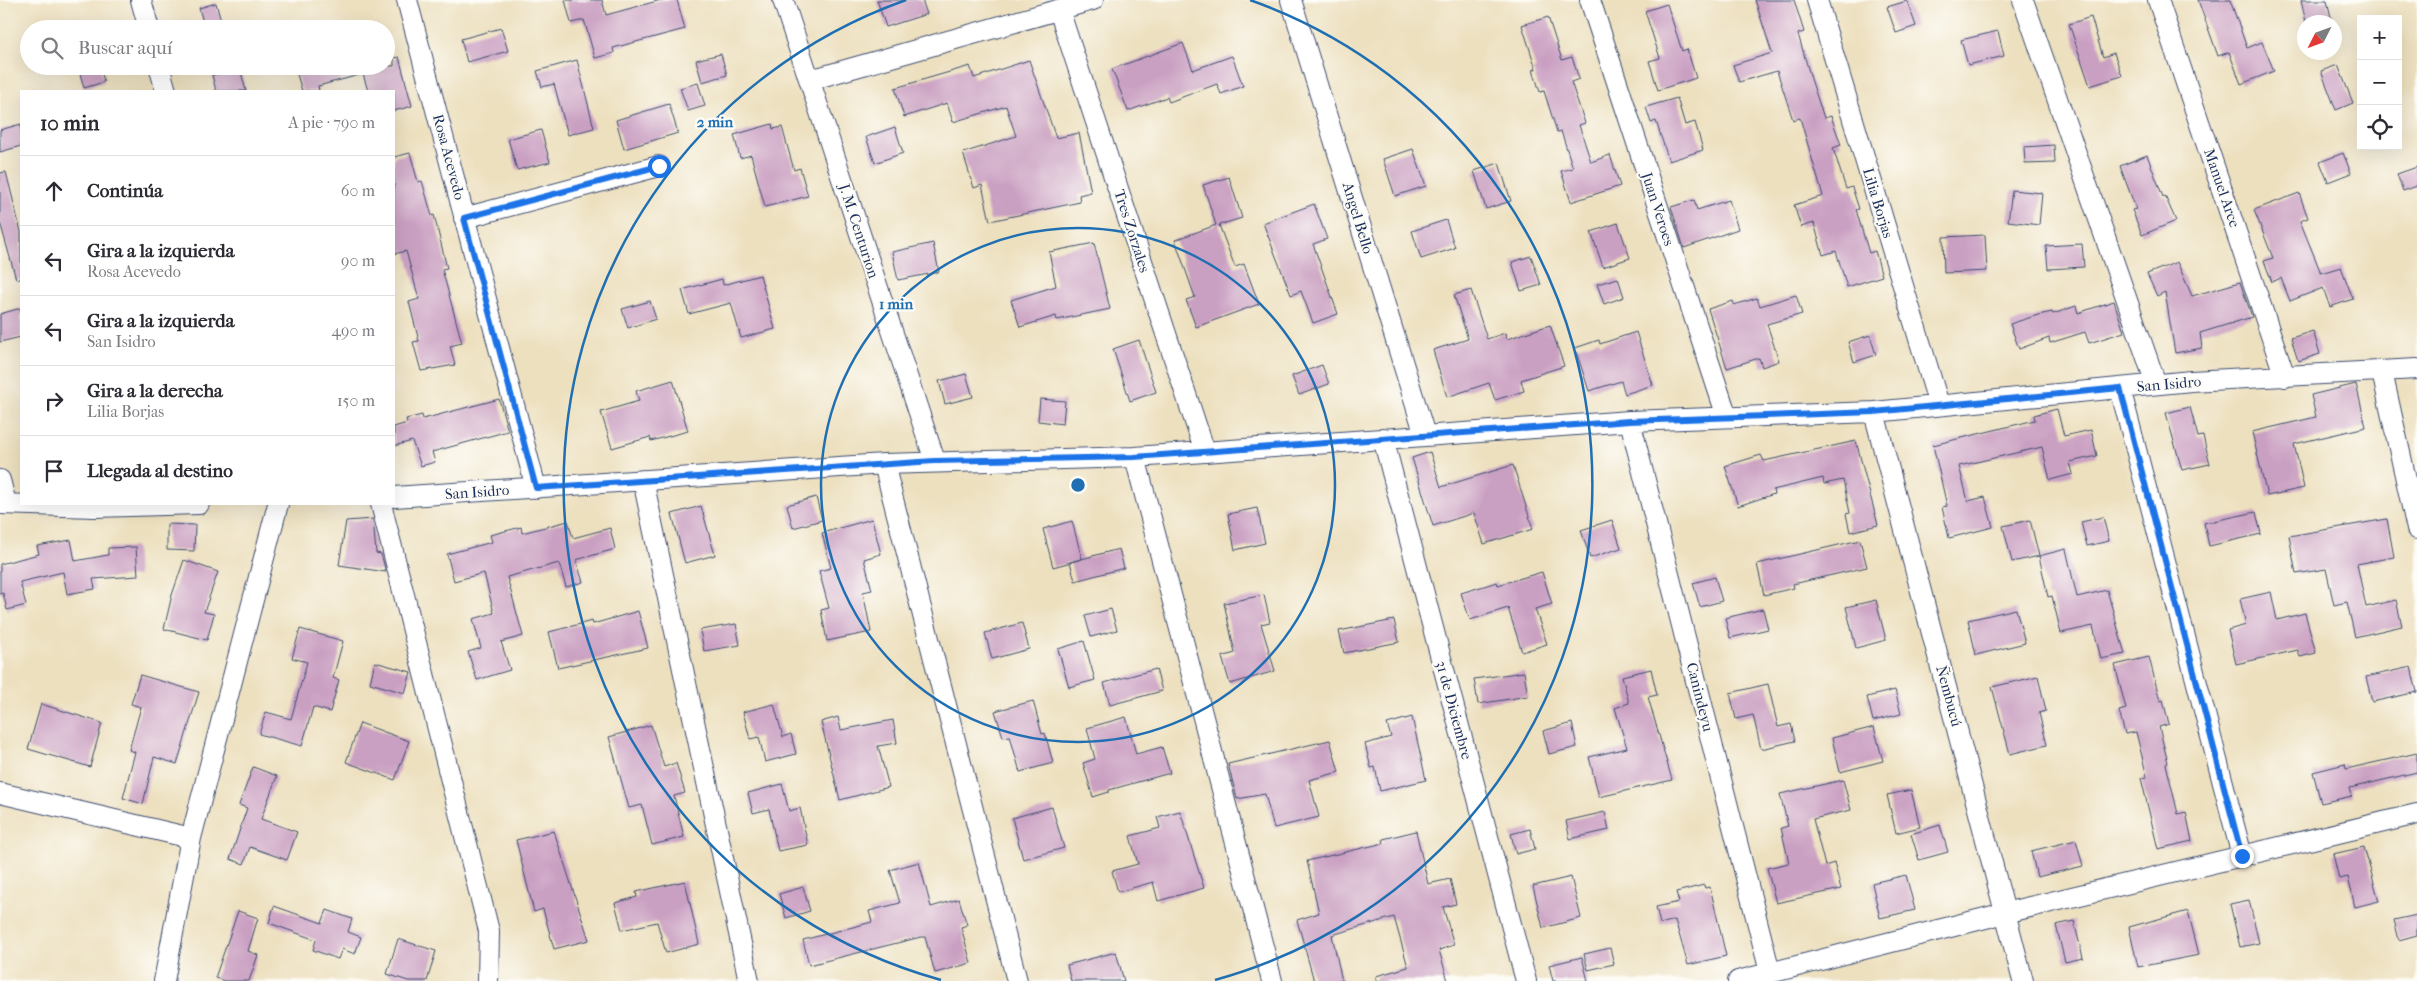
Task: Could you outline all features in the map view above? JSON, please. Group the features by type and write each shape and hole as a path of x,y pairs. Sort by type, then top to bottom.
{"street":[{"path":"141,0 147,20"},
{"name":"Rosa Acevedo","path":"408,0 536,488"},
{"name":"J. M. Centurion","path":"783,0 934,461"},
{"path":"810,80 1092,0"},
{"name":"Angel Bello","path":"1291,0 1425,436"},
{"name":"Juan Veroes","path":"1590,0 1727,417"},
{"name":"Lilia Borjas","path":"1817,0 1939,405"},
{"path":"2023,0 2156,384"},
{"name":"Manuel Arce","path":"2158,0 2285,376"},
{"name":"Tres Zorzales","path":"1059,10 1205,452"},
{"path":"162,75 166,90"},
{"path":"464,218 659,166"},
{"name":"San Isidro","path":"395,497 934,461 1134,457 1630,421 1874,412 2156,384 2417,369"},
{"path":"2382,372 2417,529"},
{"path":"2120,388 2242,856"},
{"name":"Ñembucú","path":"1874,412 2023,981"},
{"name":"Canindeyu","path":"1630,421 1770,972"},
{"name":"31 de Diciembre","path":"1383,438 1526,981"},
{"path":"1134,457 1272,981"},
{"path":"884,464 1017,981"},
{"path":"0,480 3,504 20,505"},
{"path":"643,480 749,981"},
{"path":"34,505 95,507 164,505"},
{"path":"164,981 191,838 278,505"},
{"path":"381,505 489,931 488,981"},
{"path":"0,793 191,838"},
{"path":"1738,981 2005,913 2417,814"}],"building":[{"path":"565,0 602,0 606,15 661,0 677,0 685,29 613,48 614,53 595,58 584,20 571,23"},
{"path":"877,0 922,0 927,14 886,27"},
{"path":"1755,0 1794,0 1804,32 1798,34 1812,82 1824,118 1831,116 1841,145 1833,148 1846,189 1852,187 1859,209 1856,210 1869,253 1875,251 1882,276 1847,287 1836,251 1823,255 1814,223 1801,227 1794,205 1823,196 1800,118 1793,120 1777,71 1739,82 1733,65 1772,53"},
{"path":"2198,0 2230,0 2247,48 2262,42 2274,71 2241,84 2229,52 2218,56"},
{"path":"2301,0 2327,0 2330,15 2304,15"},
{"path":"1907,1 1916,26 1896,33 1887,7"},
{"path":"216,3 221,20 202,20 199,8"},
{"path":"1667,4 1682,51 1687,49 1696,78 1658,90 1649,61 1660,58 1645,11"},
{"path":"1548,17 1562,60 1572,57 1579,79 1571,82 1585,123 1579,125 1591,162 1610,155 1620,186 1571,202 1561,171 1573,168 1561,131 1557,132 1544,91 1540,92 1533,70 1536,69 1522,25"},
{"path":"2091,17 2103,57 2114,53 2122,76 2090,86 2069,24"},
{"path":"501,28 508,51 467,62 461,39"},
{"path":"1998,31 2004,56 1968,65 1961,40"},
{"path":"1183,43 1193,70 1232,56 1243,86 1221,94 1217,84 1169,102 1167,97 1128,111 1112,69"},
{"path":"721,54 727,75 702,82 696,60"},
{"path":"399,57 412,106 395,111 395,90 368,90 363,75 395,75 395,58"},
{"path":"577,60 594,128 568,135 554,84 542,87 537,71"},
{"path":"1029,60 1056,138 1079,133 1091,192 1079,195 1080,202 990,221 982,185 974,188 963,153 1016,136 1006,106 953,122 947,103 904,117 895,88 970,66 974,78"},
{"path":"2338,65 2353,103 2336,110 2321,71"},
{"path":"80,75 102,75 104,82 84,88"},
{"path":"212,75 242,75 246,90 216,90"},
{"path":"297,75 359,75 318,86 319,90 302,90"},
{"path":"698,83 705,106 688,111 680,88"},
{"path":"1677,98 1685,125 1695,122 1703,150 1669,161 1656,121 1651,123 1646,107"},
{"path":"669,104 678,133 624,149 616,120"},
{"path":"20,124 20,146 0,152 0,130"},
{"path":"772,124 773,129 782,127 794,170 800,168 808,196 765,207 751,155 740,158 734,135"},
{"path":"895,127 903,153 875,163 866,137"},
{"path":"541,130 550,162 517,170 508,139"},
{"path":"2054,145 2055,163 2025,164 2024,147"},
{"path":"1413,149 1426,186 1395,196 1383,159"},
{"path":"410,153 418,182 422,181 432,216 434,215 447,268 442,269 462,343 450,346 455,365 421,371 413,342 419,341 409,302 419,299 406,251 395,254 395,157"},
{"path":"2343,153 2351,173 2328,182 2320,162"},
{"path":"2147,155 2163,197 2165,196 2176,221 2142,235 2132,210 2136,209 2120,166"},
{"path":"1499,163 1511,201 1486,209 1474,171"},
{"path":"2417,167 2417,186 2403,191 2397,174"},
{"path":"6,172 20,228 20,279 16,279 0,222 0,173"},
{"path":"1229,177 1242,218 1219,225 1235,267 1244,264 1259,304 1196,327 1186,300 1195,297 1175,240 1216,225 1203,185"},
{"path":"2012,190 2042,193 2039,225 2008,221"},
{"path":"2299,193 2308,218 2300,221 2321,273 2341,267 2353,299 2330,307 2323,288 2290,301 2281,278 2272,282 2264,261 2273,258 2254,210"},
{"path":"1694,200 1697,210 1729,200 1738,229 1684,248 1671,207"},
{"path":"1314,204 1327,239 1313,244 1338,314 1313,323 1301,291 1291,295 1263,223"},
{"path":"1446,220 1455,248 1421,259 1412,231"},
{"path":"1618,223 1630,258 1603,267 1591,232"},
{"path":"1985,235 1987,271 1944,273 1943,237"},
{"path":"933,243 939,272 898,280 892,252"},
{"path":"1094,243 1110,309 1057,320 1056,316 1020,327 1011,300 1056,286 1049,252"},
{"path":"2082,244 2084,267 2048,269 2046,246"},
{"path":"1531,256 1541,285 1521,291 1512,262"},
{"path":"2177,262 2192,296 2240,282 2252,317 2200,333 2202,348 2175,353 2165,292 2157,296 2147,274"},
{"path":"760,275 775,329 741,338 731,303 689,314 682,290 722,279 723,285"},
{"path":"1618,278 1624,297 1604,304 1597,284"},
{"path":"1471,290 1487,339 1505,333 1507,339 1550,325 1564,366 1521,380 1524,391 1495,400 1489,383 1447,397 1433,350 1468,339 1454,295"},
{"path":"1796,295 1802,314 1767,324 1779,361 1762,367 1759,358 1727,368 1708,309 1733,301 1734,305 1757,298 1760,306"},
{"path":"650,301 656,319 628,328 622,309"},
{"path":"2114,301 2124,332 2089,343 2085,332 2050,343 2049,338 2019,349 2010,324 2038,315 2052,312 2053,314 2076,306 2078,313"},
{"path":"20,308 20,337 0,342 0,314"},
{"path":"2313,331 2320,354 2298,361 2291,338"},
{"path":"1636,332 1653,385 1625,394 1621,381 1589,391 1575,348 1599,340 1600,344"},
{"path":"1870,335 1876,355 1854,362 1848,342"},
{"path":"1139,340 1156,392 1130,401 1113,349"},
{"path":"1322,365 1329,384 1299,395 1292,376"},
{"path":"966,374 973,397 945,404 939,381"},
{"path":"673,380 688,431 651,441 650,437 612,448 601,412 639,401 636,391"},
{"path":"2356,384 2366,427 2294,444 2304,488 2267,496 2252,432 2316,417 2311,395"},
{"path":"499,399 508,431 432,452 435,462 421,466 412,441 395,446 395,427 407,423 406,419 422,415 423,419"},
{"path":"1040,399 1065,401 1063,424 1038,421"},
{"path":"2190,407 2198,437 2203,436 2210,464 2182,470 2166,413"},
{"path":"2057,409 2064,436 2091,430 2097,456 2070,462 2073,474 2050,480 2042,447 1959,466 1968,501 1985,497 1993,527 1949,538 1942,507 1947,506 1933,445 2035,420 2034,415"},
{"path":"1856,441 1878,525 1850,532 1846,514 1850,513 1843,480 1824,484 1823,478 1773,490 1774,494 1738,506 1725,466 1761,455 1764,461"},
{"path":"1430,452 1441,487 1513,465 1533,529 1484,544 1474,513 1433,526 1412,458"},
{"path":"816,497 822,520 793,528 787,505"},
{"path":"701,506 715,555 685,563 672,514"},
{"path":"1257,508 1265,543 1235,550 1228,514"},
{"path":"2256,512 2261,534 2209,546 2204,523"},
{"path":"2103,517 2109,541 2087,546 2081,522"},
{"path":"373,519 376,553 381,554 386,572 339,565 346,521"},
{"path":"872,519 881,554 864,559 872,590 863,592 871,632 827,641 821,610 829,608 819,571 831,568 822,533"},
{"path":"2387,519 2394,557 2357,564 2366,607 2396,600 2402,626 2355,637 2347,602 2334,605 2326,569 2296,574 2289,536"},
{"path":"1612,520 1621,548 1590,558 1581,530"},
{"path":"2030,520 2039,556 2012,562 2003,526"},
{"path":"568,521 573,538 610,528 615,549 576,560 583,582 566,587 559,563 507,577 523,636 501,642 510,670 477,680 468,652 481,648 473,619 494,613 484,573 454,581 447,554 492,542 490,535 521,527 522,533"},
{"path":"1072,521 1082,559 1053,567 1043,529"},
{"path":"167,524 195,525 194,551 167,550"},
{"path":"71,540 75,561 108,555 108,548 136,547 138,576 93,579 95,589 67,594 63,572 20,582 26,605 7,610 3,593 0,594 0,564 39,554 37,546"},
{"path":"1860,540 1867,567 1793,584 1794,588 1764,595 1757,564"},
{"path":"1119,549 1124,568 1075,581 1070,562"},
{"path":"2066,549 2077,597 2107,590 2125,654 2101,659 2093,626 2061,633 2052,596 2048,597 2039,556"},
{"path":"184,560 218,572 204,612 214,614 207,640 164,629 172,595"},
{"path":"1542,572 1552,604 1535,609 1547,644 1522,652 1508,608 1470,620 1461,593 1497,582 1498,585"},
{"path":"1715,577 1722,601 1700,607 1693,583"},
{"path":"2271,592 2277,620 2305,613 2316,653 2300,657 2298,650 2236,664 2228,630 2246,625 2240,599"},
{"path":"1264,595 1270,622 1261,624 1275,671 1230,684 1222,657 1235,653 1224,603"},
{"path":"1876,600 1886,640 1856,648 1846,607"},
{"path":"1111,609 1117,630 1091,637 1085,616"},
{"path":"1763,609 1768,629 1730,638 1725,618"},
{"path":"2016,609 2025,643 1976,655 1968,620"},
{"path":"638,611 648,648 558,668 549,632 592,621 593,624"},
{"path":"1394,620 1399,642 1344,653 1339,631"},
{"path":"1022,623 1029,649 992,659 985,633"},
{"path":"736,624 740,645 704,651 700,630"},
{"path":"300,629 343,641 333,678 339,680 330,712 313,707 302,746 259,734 266,712 291,719 307,662 292,658"},
{"path":"1084,641 1095,680 1069,687 1058,649"},
{"path":"2149,657 2160,701 2163,700 2169,724 2159,727 2168,763 2166,764 2178,814 2186,812 2192,841 2158,849 2141,778 2147,777 2136,732 2125,734 2119,711 2126,709 2115,665"},
{"path":"375,662 411,672 405,693 370,683"},
{"path":"2411,667 2417,692 2372,702 2366,677"},
{"path":"1156,669 1162,691 1110,705 1104,683"},
{"path":"1651,669 1657,695 1648,697 1672,780 1599,797 1589,757 1627,748 1615,708 1629,703 1622,676"},
{"path":"1524,672 1528,696 1478,704 1474,679"},
{"path":"140,675 199,692 177,764 154,757 143,804 123,798 135,752 129,750 141,707 131,704"},
{"path":"2038,676 2046,711 2039,713 2047,745 2010,754 1992,687"},
{"path":"1768,684 1778,727 1791,724 1795,741 1761,749 1753,715 1736,719 1730,693"},
{"path":"1895,690 1901,714 1873,721 1867,697"},
{"path":"1033,701 1042,734 1045,733 1053,763 1020,772 1010,736 1003,737 995,711"},
{"path":"41,704 102,723 90,767 28,749"},
{"path":"774,704 783,737 791,734 796,754 765,762 759,737 750,739 743,712"},
{"path":"838,717 841,730 893,720 897,743 878,746 889,787 840,800 821,722"},
{"path":"1126,717 1136,754 1162,747 1170,773 1109,790 1109,792 1093,797 1083,763 1095,759 1087,728"},
{"path":"1412,717 1426,780 1380,791 1375,767 1371,768 1365,744 1391,737 1387,724"},
{"path":"360,723 409,741 395,780 346,762"},
{"path":"1572,723 1577,747 1549,754 1543,731"},
{"path":"651,725 664,767 676,763 685,793 674,796 684,837 652,845 642,805 629,808 609,737"},
{"path":"1874,727 1883,761 1840,772 1832,738"},
{"path":"1330,740 1339,772 1309,780 1319,817 1274,828 1265,794 1237,799 1228,764"},
{"path":"2417,753 2417,772 2350,788 2352,796 2321,803 2313,772 2345,764 2346,769"},
{"path":"253,767 277,776 261,819 297,832 287,860 250,847 244,864 230,859 247,808 239,805"},
{"path":"1843,780 1851,810 1813,819 1825,866 1834,863 1841,889 1776,903 1767,868 1789,863 1781,828 1788,826 1780,794"},
{"path":"782,784 789,811 800,808 808,845 778,851 769,809 753,813 748,793"},
{"path":"1911,790 1920,827 1896,833 1887,795"},
{"path":"1052,807 1064,848 1023,859 1012,818"},
{"path":"1180,811 1204,888 1158,901 1153,882 1118,892 1112,871 1138,864 1130,836 1160,828 1157,817"},
{"path":"1605,812 1609,830 1570,839 1566,821"},
{"path":"1940,825 1948,852 1919,860 1911,834"},
{"path":"1530,829 1535,849 1516,854 1511,834"},
{"path":"554,831 589,940 554,949 543,909 534,912 516,840"},
{"path":"1416,831 1428,884 1450,879 1456,904 1443,907 1454,945 1439,950 1448,981 1376,981 1376,976 1408,967 1394,917 1332,935 1342,981 1314,981 1297,920 1319,913 1307,861 1384,843 1383,839"},
{"path":"2076,840 2083,866 2037,877 2031,851"},
{"path":"2364,847 2379,901 2355,907 2348,877 2339,879 2333,854"},
{"path":"919,862 931,907 959,899 967,925 961,927 971,963 935,973 925,937 921,937 809,965 803,940 872,922 869,911 900,903 890,870"},
{"path":"1906,875 1915,910 1880,918 1872,883"},
{"path":"1571,877 1581,918 1543,928 1533,886"},
{"path":"685,881 699,944 666,953 657,922 622,930 615,903 637,897 636,892"},
{"path":"1704,885 1705,888 1710,887 1726,956 1688,965 1675,920 1660,924 1656,907 1679,902 1676,892"},
{"path":"803,887 810,911 786,918 779,894"},
{"path":"2249,900 2259,943 2240,947 2230,904"},
{"path":"274,906 322,923 327,910 352,919 348,932 361,937 355,954 342,949 338,959 313,950 316,940 269,923"},
{"path":"238,911 258,918 248,951 258,955 249,981 225,981 215,978"},
{"path":"2188,911 2199,955 2138,967 2129,927"},
{"path":"2417,915 2417,935 2399,940 2394,920"},
{"path":"2074,921 2083,958 2065,962 2056,925"},
{"path":"398,939 436,951 427,981 408,981 387,974"},
{"path":"1610,948 1614,964 1588,970 1584,954"},
{"path":"1116,952 1124,981 1071,981 1067,965"},
{"path":"1582,957 1588,981 1553,981 1549,965"}],"route":[{"path":"659,166 464,218 536,488 934,461 1134,457 1630,421 1874,412 2120,388 2242,856"}]}
